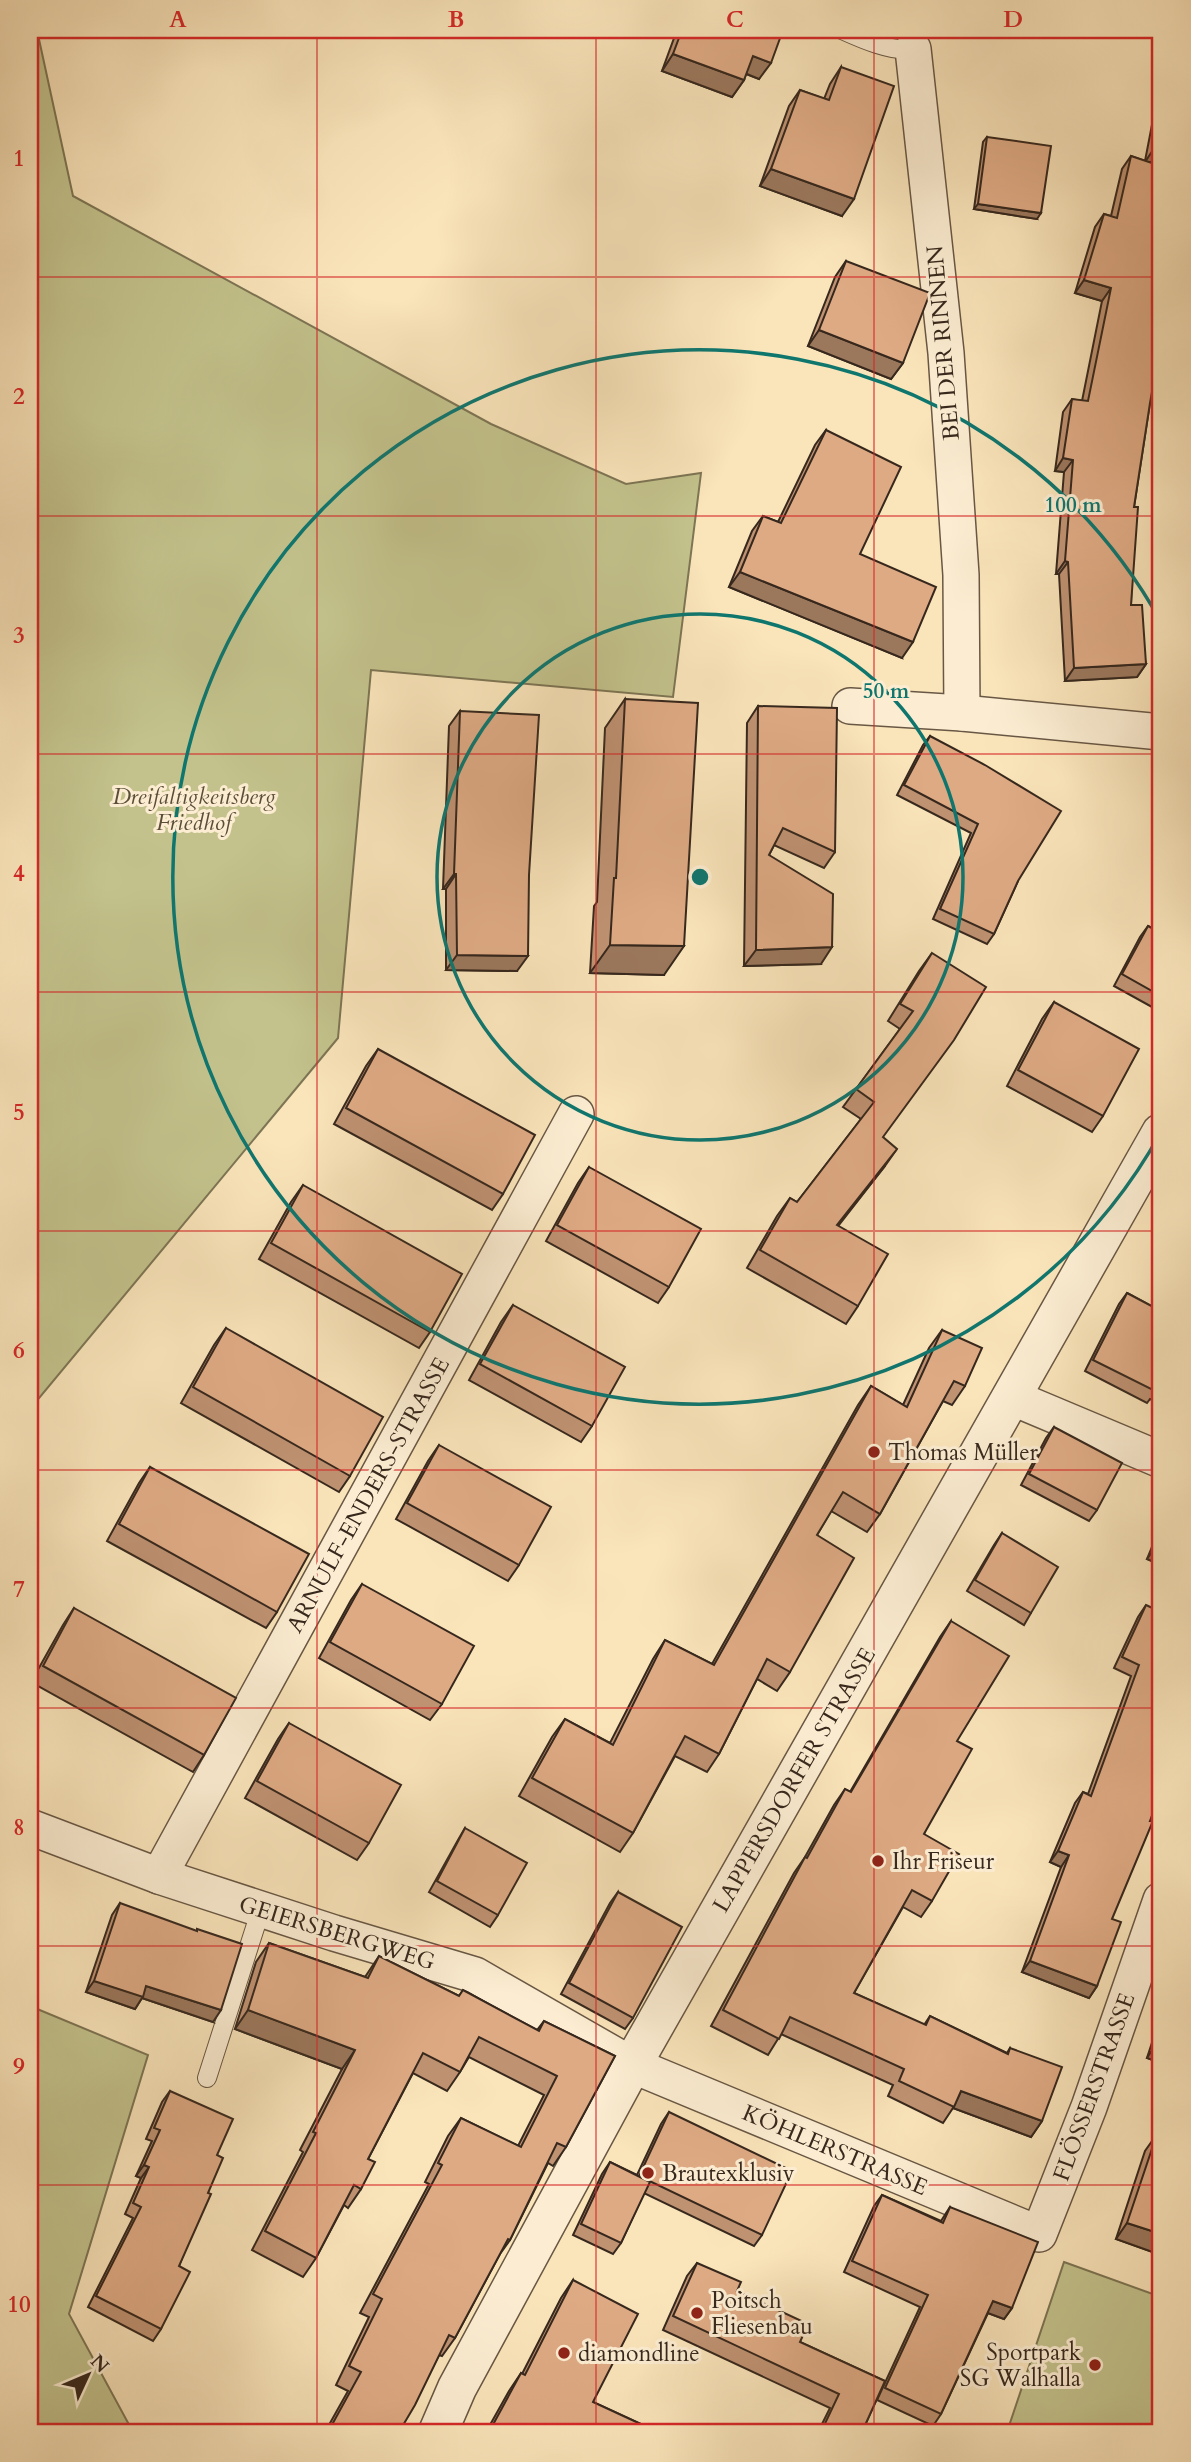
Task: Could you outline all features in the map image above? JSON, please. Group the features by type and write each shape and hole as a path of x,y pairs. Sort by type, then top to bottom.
{"street":[{"name":"BEI DER RINNEN","path":"913,49 946,354 961,575 962,713"},
{"path":"850,706 962,713 1161,732"},
{"name":"ARNULF-ENDERS-STRASSE","path":"159,1876 576,1114"},
{"name":"LAPPERSDORFER STRASSE","path":"438,2432 457,2388 632,2065 1161,1133"},
{"path":"1011,1397 1161,1460"},
{"name":"GEIERSBERGWEG","path":"30,1828 159,1876 475,1975 632,2065"},
{"name":"FLÖSSERSTRASSE","path":"1039,2234 1089,2108 1161,1900"},
{"name":"KÖHLERSTRASSE","path":"632,2065 1039,2234"}],"lane":[{"name":"BEI DER RINNEN","path":"842,30 903,50 913,49"},
{"path":"207,2078 261,1909"}],"green space":[{"name":"Dreifaltigkeitsberg Friedhof","path":"30,30 37,30 73,196 491,424 626,484 701,473 673,697 371,670 338,1038 30,1409"},
{"path":"30,2006 148,2055 69,2314 133,2432 30,2432"},
{"name":"Sportpark SG Walhalla","path":"1064,2262 1161,2297 1161,2432 1007,2432"}],"building":[{"path":"682,30 783,30 771,63 753,56 744,80 673,54"},
{"path":"841,67 894,86 854,199 771,169 800,90 829,100"},
{"path":"1161,106 1161,151 1153,150"},
{"path":"987,137 1051,146 1041,213 978,204"},
{"path":"1131,156 1161,166 1161,343 1134,507 1138,507 1131,605 1142,605 1146,664 1074,668 1068,562 1065,561 1073,460 1063,458 1072,399 1088,401 1111,288 1084,280 1104,214 1117,218"},
{"path":"846,261 930,293 903,363 819,330"},
{"path":"826,430 901,467 860,554 936,587 913,642 740,572 763,516 781,523"},
{"path":"625,699 698,703 684,946 610,945"},
{"path":"758,706 837,708 835,852 783,828 769,855 833,894 832,947 756,950"},
{"path":"460,711 539,715 529,875 528,956 457,955 454,874"},
{"path":"930,736 985,765 1061,811 1018,881 994,934 940,909 978,824 904,785"},
{"path":"1148,926 1161,933 1161,996 1122,974"},
{"path":"932,953 986,987 954,1040 883,1137 897,1149 837,1225 888,1254 858,1306 760,1250 790,1198 797,1202 874,1102 856,1089 913,1011 900,1004"},
{"path":"1054,1002 1139,1049 1103,1116 1018,1070"},
{"path":"378,1049 535,1135 503,1194 346,1108"},
{"path":"589,1167 701,1229 669,1287 557,1225"},
{"path":"303,1185 462,1274 430,1332 271,1243"},
{"path":"1127,1293 1161,1311 1161,1389 1157,1387 1155,1391 1093,1360"},
{"path":"513,1305 625,1367 592,1426 480,1364"},
{"path":"226,1328 383,1417 350,1476 193,1387"},
{"path":"942,1330 982,1348 965,1386 954,1381 880,1514 843,1492 817,1535 854,1558 790,1672 767,1659 719,1754 685,1736 633,1833 532,1778 565,1719 613,1745 665,1640 714,1665 871,1386 907,1407"},
{"path":"1054,1427 1122,1463 1097,1510 1029,1474"},
{"path":"439,1445 551,1507 519,1565 407,1503"},
{"path":"150,1467 309,1554 277,1612 119,1524"},
{"path":"1002,1533 1058,1567 1031,1613 975,1580"},
{"path":"1161,1533 1161,1550 1155,1548"},
{"path":"362,1584 474,1646 442,1704 330,1642"},
{"path":"1146,1605 1161,1612 1161,1791 1150,1821 1153,1821 1112,1919 1121,1922 1097,1986 1030,1961 1069,1855 1058,1851 1083,1792 1091,1796 1139,1665 1122,1657"},
{"path":"74,1608 236,1698 204,1755 43,1666"},
{"path":"951,1621 1009,1656 957,1741 972,1749 924,1834 959,1854 932,1901 912,1890 854,1993 926,2025 930,2016 1008,2054 1010,2048 1062,2067 1042,2121 961,2091 954,2107 899,2081 904,2069 790,2017 779,2039 723,2010 805,1857 807,1858 845,1789 851,1792"},
{"path":"289,1723 401,1785 369,1843 257,1781"},
{"path":"465,1828 527,1863 498,1915 437,1881"},
{"path":"618,1892 682,1927 633,2018 569,1983"},
{"path":"120,1903 242,1944 221,2010 146,1986 143,1997 94,1981"},
{"path":"269,1943 368,1978 379,1956 459,1996 463,1990 539,2031 544,2021 615,2056 566,2147 557,2143 510,2240 508,2239 455,2338 449,2335 399,2432 328,2432 361,2372 349,2366 382,2299 373,2294 442,2165 438,2163 461,2118 521,2147 557,2076 479,2037 460,2072 423,2053 368,2159 375,2162 361,2189 354,2185 316,2258 265,2231 355,2050 248,2010"},
{"path":"170,2091 233,2119 217,2155 223,2158 208,2193 211,2194 179,2266 190,2272 161,2329 96,2296 141,2207 133,2203 149,2167 144,2165 160,2130 154,2128"},
{"path":"669,2112 792,2171 762,2235 639,2176"},
{"path":"1157,2134 1161,2136 1161,2234 1127,2223"},
{"path":"610,2162 650,2182 621,2243 581,2224"},
{"path":"882,2195 943,2223 950,2207 1038,2242 1012,2308 993,2301 941,2414 885,2388 928,2295 852,2261"},
{"path":"697,2263 741,2282 737,2291 808,2324 800,2342 885,2381 862,2432 821,2432 839,2394 673,2316"},
{"path":"573,2280 638,2314 593,2402 658,2432 489,2432 521,2373 525,2375"}],"place":[{"name":"Thomas Müller","path":"874,1452"},
{"name":"Ihr Friseur","path":"878,1861"},
{"name":"Brautexklusiv","path":"648,2173"},
{"name":"Poitsch Fliesenbau","path":"697,2313"},
{"name":"diamondline","path":"564,2353"},
{"name":"Sportpark SG Walhalla","path":"1095,2365"}]}
